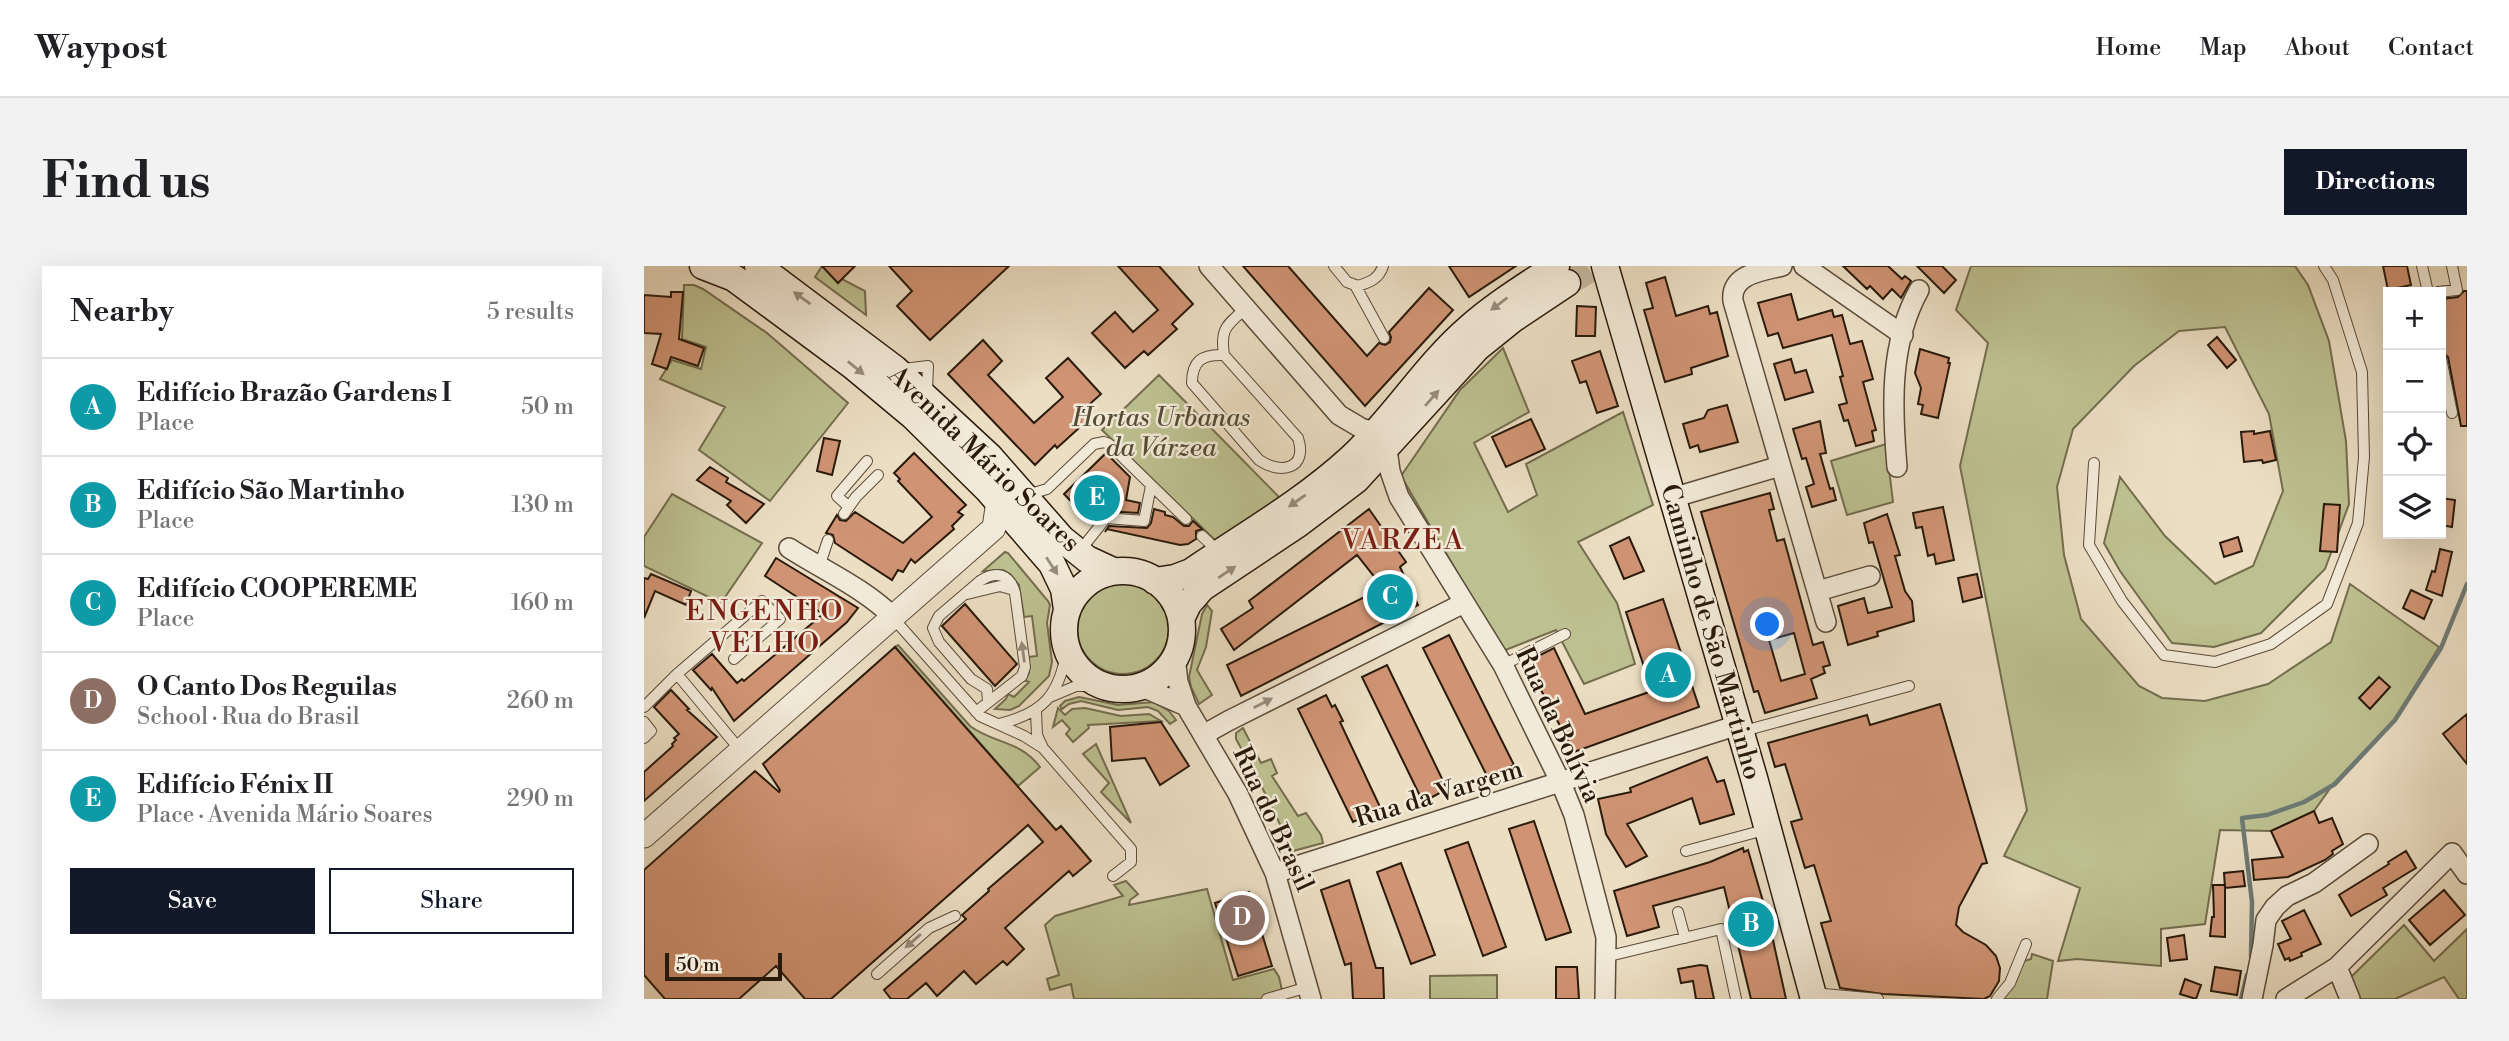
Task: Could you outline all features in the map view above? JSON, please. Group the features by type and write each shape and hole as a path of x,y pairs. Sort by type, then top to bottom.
{"main road":[{"name":"Avenida Mário Soares","path":"703,266 734,278 853,366 923,426 998,501 1052,564 1064,589 1067,609"},
{"name":"Avenida Mário Soares","path":"758,266 895,369 990,457 1062,539 1079,553 1113,571"},
{"name":"Caminho de São Martinho","path":"1605,266 1814,996"},
{"path":"1181,619 1188,604 1202,588 1298,524 1382,441 1441,356 1468,328 1504,300 1561,275"},
{"path":"1155,580 1175,578 1191,572 1211,544 1353,469"},
{"path":"1113,571 1142,574 1155,580 1167,590 1175,602 1181,619 1180,644 1175,657 1161,675 1140,686 1122,689 1104,686 1082,672 1068,650 1064,629 1067,609 1078,591 1094,578 1113,571"}],"street":[{"path":"1209,266 1339,415 1382,441"},
{"path":"1782,266 1743,278 1733,287 1732,293 1826,622"},
{"path":"1804,266 1903,335"},
{"path":"1897,467 1892,392 1903,335 1919,290"},
{"path":"1339,415 1348,438 1353,469"},
{"name":"Rua da Bolívia","path":"1382,441 1399,497 1503,665 1574,815 1606,937 1605,999"},
{"path":"1672,498 1780,466"},
{"name":"Rua da Bolívia","path":"1353,469 1380,482 1399,497"},
{"path":"644,836 994,528 998,501"},
{"path":"994,528 1023,530"},
{"path":"789,548 881,606 893,618"},
{"path":"1818,591 1870,576"},
{"path":"1203,736 1228,720 1464,603"},
{"name":"Rua do Brasil","path":"1175,657 1178,681 1186,706 1238,794 1275,873 1310,993"},
{"path":"1140,686 1186,706"},
{"name":"Rua da Vargem","path":"1275,873 1739,729"},
{"path":"2252,999 2266,920 2275,907 2287,896 2314,883 2368,844"},
{"path":"2286,999 2337,967 2452,853 2467,874"},
{"path":"2337,967 2350,999"}],"lane":[{"path":"1334,266 1348,282 1358,286 1373,281 1383,266"},
{"path":"2094,463 2090,545 2122,601 2164,655 2215,662 2271,645 2328,604 2358,523 2364,457 2362,372 2333,280 2324,266"},
{"path":"2422,266 2427,287"},
{"path":"2446,291 2457,290 2452,266"},
{"path":"1355,285 1384,338"},
{"path":"1224,355 1209,354 1200,360 1192,370 1192,383 1259,460 1269,467 1282,469 1292,465 1300,458 1298,438 1224,355 1222,338 1225,327 1246,308"},
{"path":"2446,383 2452,413"},
{"path":"1024,495 1037,494 1047,489 1099,442 1109,444 1186,519"},
{"path":"867,461 837,496 847,510 878,475"},
{"path":"1079,553 1106,518 1144,521 1151,486"},
{"path":"819,567 828,540"},
{"path":"976,712 1022,676 1026,667 1014,590 1008,578 994,575 980,581 939,616 934,623 933,633 971,679 987,689 988,702"},
{"path":"644,707 677,674 762,601 780,619 734,659"},
{"path":"893,618 976,712 988,722 1043,748"},
{"path":"1503,665 1565,634"},
{"path":"1049,698 1062,673 1068,650"},
{"path":"677,674 741,751"},
{"path":"999,725 1028,715 1049,698 1076,686 1104,686"},
{"path":"1739,729 1909,686"},
{"path":"1035,711 1037,735 1043,748 1131,849 1131,862 1113,876"},
{"path":"644,722 651,732 644,738"},
{"path":"1686,852 1768,829"},
{"path":"1678,912 1685,938"},
{"path":"877,974 929,928 955,916"},
{"path":"1605,957 1721,929 1736,999"},
{"path":"1997,999 2010,983 2026,944"},
{"path":"1267,999 1310,993"},
{"path":"1814,996 1878,999"}],"green space":[{"path":"822,266 838,283 842,279 865,291 866,315 815,277"},
{"path":"1971,266 2295,266 2308,285 2329,341 2346,441 2349,504 2325,569 2261,633 2214,647 2172,643 2120,571 2104,543 2120,477 2165,536 2215,584 2253,566 2283,491 2269,414 2225,327 2179,331 2134,366 2073,429 2057,487 2064,555 2081,619 2139,686 2162,698 2205,701 2268,684 2331,642 2350,584 2439,647 2395,719 2334,783 2314,811 2271,831 2220,830 2205,924 2161,929 2161,966 2077,959 2058,961 2080,888 2004,856 2027,810 1960,466 1988,343 1956,310"},
{"path":"684,285 703,289 767,333 848,403 770,501 699,450 725,407 660,379 672,360 701,369 706,347 682,339"},
{"path":"1503,348 1529,412 1474,443 1508,512 1537,495 1526,464 1623,412 1653,505 1578,542 1617,603 1635,664 1584,684 1556,630 1503,651 1401,476 1460,390"},
{"name":"Hortas Urbanas da Várzea","path":"1159,375 1280,498 1217,542 1102,430"},
{"path":"1886,444 1893,502 1847,515 1831,461"},
{"path":"672,494 762,543 721,603 644,566 644,537"},
{"path":"1005,552 1050,605 1047,623 1052,662 1049,676 1019,706 1010,710 995,709 1008,694 1014,697 1029,682 1023,680 1029,673 1029,657 1037,656 1032,616 1024,617 1019,585 1003,570 983,571"},
{"path":"1123,582 1141,585 1156,595 1166,610 1169,628 1166,646 1156,661 1141,671 1123,674 1105,671 1090,661 1080,646 1077,628 1080,610 1090,595 1105,585"},
{"path":"1207,605 1212,611 1206,647 1197,670 1212,695 1199,704 1189,677 1202,614"},
{"path":"898,645 970,726 1024,752 1040,767 1018,786 895,647"},
{"path":"1079,697 1118,705 1154,702 1169,711 1176,720 1170,724 1158,711 1148,707 1118,710 1081,701 1062,709 1060,706 1065,701"},
{"path":"1058,708 1065,715 1072,709 1085,708 1121,716 1149,714 1161,721 1088,725 1089,728 1073,742 1066,734 1070,729 1062,720 1053,727"},
{"path":"1243,728 1261,763 1271,759 1277,773 1272,776 1298,816 1306,813 1321,835 1323,843 1293,851 1236,739 1236,733"},
{"path":"1096,744 1131,823 1101,792 1109,783 1083,754"},
{"path":"1126,881 1138,894 1130,900 1129,905 1207,889 1233,980 1274,969 1279,977 1284,999 1074,999 1071,984 1050,990 1047,979 1059,975 1045,925 1055,916 1123,896 1114,885"},
{"path":"2404,925 2434,961 2467,929 2467,999 2459,999 2444,977 2395,999 2360,999 2351,977"},
{"path":"2032,954 2053,961 2047,999 2003,999 2024,961 2031,959"},
{"path":"1497,975 1497,999 1430,999 1430,976"}],"building":[{"path":"822,266 855,266 838,283"},
{"path":"889,266 1009,266 930,340 897,306 912,291"},
{"path":"1118,266 1159,266 1193,304 1172,324 1177,329 1148,355 1144,351 1125,368 1092,333 1115,312 1133,332 1158,310"},
{"path":"1243,266 1288,266 1367,356 1379,343 1385,345 1390,342 1389,332 1429,288 1453,310 1365,406"},
{"path":"1449,266 1516,266 1469,297"},
{"path":"1843,266 1888,266 1902,279 1905,276 1911,281 1901,298 1892,289 1883,299 1870,286 1867,289"},
{"path":"1917,266 1942,266 1956,280 1944,293"},
{"path":"2383,266 2407,266 2411,285 2387,287"},
{"path":"1665,277 1676,316 1708,306 1710,314 1717,312 1728,356 1691,368 1692,374 1665,382 1644,310 1653,308 1646,283"},
{"path":"2467,291 2467,426 2461,426 2446,355 2446,298 2458,297"},
{"path":"671,292 683,292 679,339 704,348 698,366 671,357 667,369 652,364 661,334 644,333 644,295 671,297"},
{"path":"1791,294 1798,320 1832,310 1834,317 1842,315 1850,344 1862,341 1873,379 1863,382 1876,430 1872,431 1874,441 1856,446 1848,420 1844,421 1839,405 1847,403 1832,335 1783,348 1778,333 1768,336 1758,303"},
{"path":"1577,306 1596,307 1595,336 1576,336"},
{"path":"2217,337 2236,360 2227,368 2208,345"},
{"path":"983,340 1002,361 988,375 1034,423 1063,397 1046,378 1068,358 1101,394 1082,411 1089,419 1057,448 1055,445 1035,465 948,374"},
{"path":"1920,349 1949,358 1938,418 1921,414 1923,405 1918,404 1921,388 1915,373"},
{"path":"1600,351 1618,406 1597,413 1586,381 1580,383 1572,361"},
{"path":"1791,359 1795,373 1806,370 1813,392 1785,400 1774,364"},
{"path":"1727,405 1738,442 1700,452 1698,445 1690,448 1683,424 1704,418 1708,410"},
{"path":"1531,419 1545,449 1506,467 1492,437"},
{"path":"1820,421 1826,453 1820,454 1836,500 1812,507 1806,487 1814,484 1806,458 1802,459 1793,429"},
{"path":"2254,431 2254,434 2270,431 2276,460 2263,463 2262,460 2244,462 2241,432"},
{"path":"824,438 840,441 832,475 817,471"},
{"path":"914,453 966,505 958,512 963,515 952,526 954,529 915,563 911,559 903,572 898,570 892,580 835,543 833,535 826,533 837,515 840,520 846,521 855,512 903,543 932,517 898,481 900,479 894,473"},
{"path":"1106,453 1130,477 1126,500 1140,503 1138,513 1104,511 1092,523 1064,494"},
{"path":"710,467 728,478 726,482 764,504 746,523 727,505 731,501 697,480"},
{"path":"1770,493 1774,509 1769,510 1777,541 1784,539 1813,645 1823,642 1830,665 1823,667 1825,673 1811,679 1817,698 1765,713 1758,691 1754,692 1701,512","holes":["1794,633 1805,674 1781,681 1769,640"]},
{"path":"2446,499 2455,500 2452,527 2446,526"},
{"path":"2324,504 2340,505 2337,552 2320,551"},
{"path":"1943,507 1954,560 1936,564 1934,554 1928,556 1922,527 1916,528 1913,513"},
{"path":"1154,509 1165,512 1165,515 1173,517 1184,526 1189,526 1193,521 1202,529 1196,531 1196,539 1180,545 1107,529 1109,526 1147,528"},
{"path":"1369,509 1406,562 1400,567 1418,605 1241,696 1227,665 1383,588 1357,555 1234,650 1221,629 1253,608 1249,601"},
{"path":"1887,514 1900,555 1895,556 1905,591 1912,601 1914,621 1877,632 1878,636 1848,645 1838,606 1864,598 1868,613 1892,607 1873,542 1869,543 1864,523"},
{"path":"1629,537 1644,571 1624,579 1610,546"},
{"path":"2238,537 2242,551 2224,557 2220,543"},
{"path":"2440,549 2452,552 2442,596 2426,590 2432,571 2435,572"},
{"path":"776,558 858,608 847,622 734,721 712,688 711,690 693,670 712,654 737,683 742,679 744,681 823,614 765,576"},
{"path":"651,574 691,591 686,605 655,591 644,618 644,578 648,579"},
{"path":"1977,574 1982,597 1963,602 1958,578"},
{"path":"2411,590 2432,600 2424,619 2403,608"},
{"path":"1663,599 1699,707 1574,752 1526,662 1554,648 1585,714 1652,691 1626,612"},
{"path":"965,604 1017,664 995,686 942,626"},
{"path":"1449,635 1514,765 1488,778 1423,648"},
{"path":"895,647 1056,830 1061,826 1091,861 1073,876 1069,871 1005,928 1024,949 1007,965 1003,961 976,984 964,971 937,996 926,983 907,999 891,999 884,990 966,919 962,915 989,891 988,889 1043,842 1028,825 831,999 805,999 776,966 739,999 665,999 644,975 644,870 755,771 779,792 763,764"},
{"path":"1387,665 1447,789 1423,802 1362,677"},
{"path":"2379,677 2390,687 2370,709 2359,698"},
{"path":"671,690 689,709 687,710 717,737 644,801 644,772 673,746 676,740 674,738 679,734 654,707"},
{"path":"1326,695 1343,721 1340,722 1381,809 1353,822 1298,709"},
{"path":"1940,704 1987,863 1982,864 1959,907 1956,925 1986,945 1996,956 2000,968 1999,981 1990,996 1984,999 1883,994 1840,988 1821,923 1831,921 1814,865 1805,868 1791,822 1802,819 1785,764 1775,767 1768,743 1867,715 1870,725"},
{"path":"2467,714 2467,764 2443,734"},
{"path":"1161,722 1189,766 1160,785 1145,758 1112,761 1110,727"},
{"path":"1707,757 1717,782 1724,780 1734,814 1700,824 1692,798 1627,824 1647,856 1626,867 1606,834 1598,799 1631,792 1630,788"},
{"path":"2314,811 2319,823 2332,818 2343,844 2325,860 2288,877 2254,880 2252,860 2283,857 2271,831"},
{"path":"1534,821 1571,932 1546,940 1509,829"},
{"path":"1468,842 1506,947 1483,956 1445,850"},
{"path":"1743,848 1744,852 1748,850 1769,922 1786,999 1751,999 1724,887 1653,906 1659,927 1627,936 1614,891 1710,862"},
{"path":"2406,851 2416,868 2383,888 2387,895 2351,916 2339,895"},
{"path":"1401,863 1435,955 1411,964 1377,872"},
{"path":"2243,871 2245,886 2225,888 2224,873"},
{"path":"1349,880 1376,968 1383,968 1384,999 1353,999 1351,963 1345,965 1321,890"},
{"path":"2213,885 2225,885 2225,937 2210,936 2214,917"},
{"path":"2444,890 2465,915 2430,945 2409,920"},
{"path":"1249,892 1272,966 1238,976 1215,903"},
{"path":"2304,910 2321,944 2301,953 2302,956 2290,961 2289,958 2285,960 2278,944 2291,939 2282,921"},
{"path":"2184,935 2187,959 2170,961 2167,938"},
{"path":"1707,966 1714,999 1696,999 1693,981 1681,983 1678,969"},
{"path":"1556,967 1577,967 1579,999 1556,999"},
{"path":"2215,967 2241,971 2237,995 2211,991"},
{"path":"2185,979 2201,985 2196,999 2180,994"}],"waterway":[{"path":"2251,956 2252,902 2242,818 2267,815 2304,802 2335,784 2395,720 2441,648 2467,584"},
{"path":"2241,999 2247,975"}],"tunnel":[{"path":"1567,283 1596,266"}],"place":[{"name":"Edifício Fénix II","path":"1097,498"},
{"name":"Edifício COOPEREME","path":"1390,597"},
{"name":"Edifício Brazão Gardens I","path":"1668,675"},
{"name":"O Canto Dos Reguilas","path":"1242,918"},
{"name":"Edifício São Martinho","path":"1751,924"}],"district":[{"name":"VARZEA","path":"1403,540"},
{"name":"ENGENHO VELHO","path":"765,627"}]}
